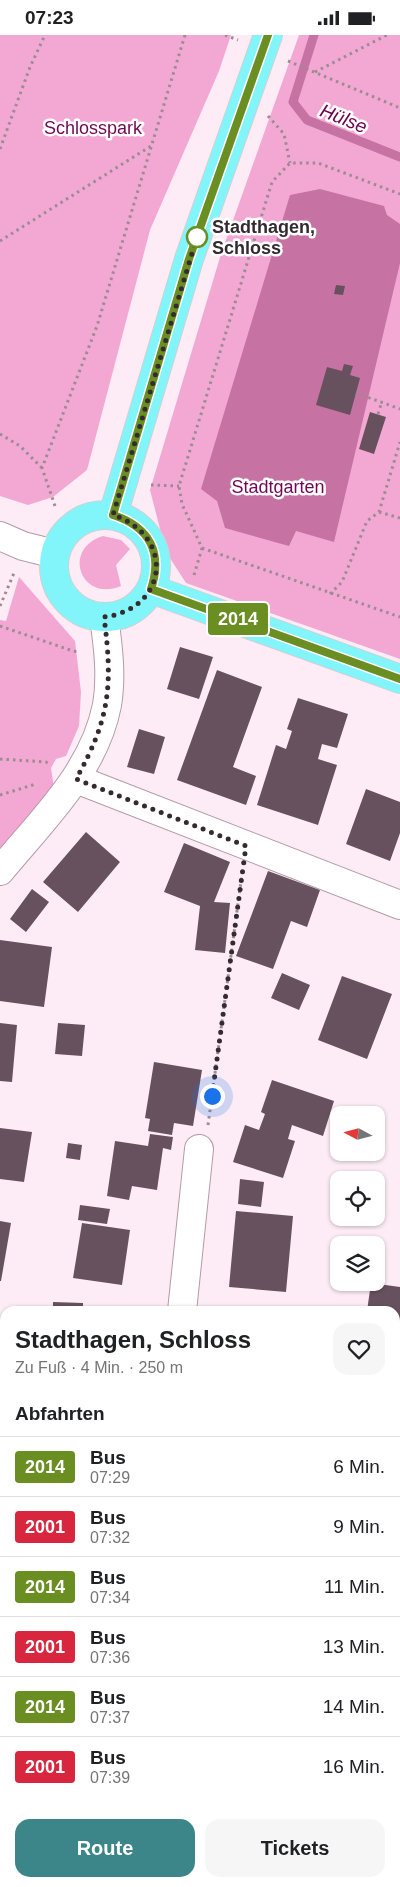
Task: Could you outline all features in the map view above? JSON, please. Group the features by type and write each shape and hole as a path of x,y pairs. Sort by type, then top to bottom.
{"main road":[{"path":"113,515 189,259 268,35"},
{"path":"98,515 113,515 135,525 151,543 156,558 156,574 151,589 142,601 131,610 118,616 89,615 75,608 64,597 57,584 54,569 55,554 61,540 70,528 84,519 98,515"},
{"path":"151,589 400,679"}],"street":[{"path":"0,536 23,546 55,554"},
{"path":"0,871 76,779 95,745 107,705 108,652 104,617"},
{"path":"76,779 400,905"},
{"path":"183,1306 199,1149"}],"path":[{"path":"0,149 32,61 45,35"},
{"path":"42,468 97,326 185,35"},
{"path":"225,35 235,39"},
{"path":"315,72 387,35"},
{"path":"298,65 400,109"},
{"path":"247,91 284,134 290,163"},
{"path":"0,241 151,146"},
{"path":"195,570 202,548 182,504 179,486 272,182 290,163 318,163 400,194"},
{"path":"356,393 400,409"},
{"path":"378,414 382,401"},
{"path":"0,434 20,446 42,468 55,506"},
{"path":"330,594 342,583 367,521 379,512 400,442"},
{"path":"156,485 179,486"},
{"path":"379,512 400,518"},
{"path":"202,548 400,617"},
{"path":"0,606 16,568"},
{"path":"0,626 73,651"},
{"path":"0,759 46,762 76,779"},
{"path":"199,1149 206,1134 246,846"}],"green space":[{"name":"Schlosspark","path":"0,35 231,35 219,71 150,230 87,470 53,497 28,505 0,496"},
{"name":"Stadtgarten","path":"299,35 400,35 400,659 186,583 166,552 150,490 221,254"},
{"path":"103,536 121,540 130,549 116,565 121,586 107,589 95,587 87,581 81,572 80,562 82,552 90,543"},
{"path":"19,577 75,641 81,692 79,726 66,756 56,759 51,768 54,788 0,852 0,620 6,621"}],"shaded area":[{"path":"320,189 384,206 387,215 400,224 400,263 334,542 296,531 289,546 225,528 217,501 201,489 290,195"}],"building":[{"path":"336,285 345,286 343,295 334,294"},
{"path":"344,364 353,366 350,375 360,378 350,415 316,405 327,367 342,371"},
{"path":"370,412 386,417 374,454 359,449"},
{"path":"180,647 213,657 199,699 167,689"},
{"path":"217,670 262,687 233,767 256,776 246,805 177,780"},
{"path":"298,698 348,714 337,748 322,744 318,759 337,765 318,825 257,805 276,745 286,749 292,731 287,729"},
{"path":"139,729 165,737 154,774 127,767"},
{"path":"366,789 400,802 400,833 390,861 346,844"},
{"path":"86,832 120,862 78,912 43,882"},
{"path":"184,843 230,862 214,902 230,903 225,953 195,950 200,906 164,892"},
{"path":"268,871 320,890 307,927 291,921 273,969 236,956"},
{"path":"32,889 49,902 26,932 10,919"},
{"path":"0,940 52,947 44,1007 0,1001"},
{"path":"282,973 310,985 299,1010 271,998"},
{"path":"342,976 392,994 367,1059 318,1040"},
{"path":"0,1023 17,1025 12,1082 0,1081"},
{"path":"58,1023 85,1025 82,1056 55,1054"},
{"path":"154,1062 202,1070 193,1126 174,1123 172,1135 148,1131 150,1119 145,1118"},
{"path":"272,1080 334,1101 332,1106 330,1106 330,1114 323,1136 292,1125 288,1139 295,1141 283,1178 233,1162 245,1125 259,1130 265,1114 261,1112"},
{"path":"0,1128 32,1132 24,1182 0,1179"},
{"path":"150,1134 173,1137 171,1150 163,1148 157,1190 132,1186 129,1200 107,1196 115,1141 148,1146"},
{"path":"68,1143 82,1145 80,1160 66,1158"},
{"path":"240,1179 264,1182 261,1207 238,1204"},
{"path":"80,1205 110,1209 107,1224 78,1220"},
{"path":"236,1211 293,1216 286,1292 229,1287"},
{"path":"0,1221 11,1223 1,1281 0,1281"},
{"path":"82,1223 130,1230 122,1285 73,1278"},
{"path":"385,1285 400,1287 400,1306 368,1306 370,1291 385,1291"},
{"path":"53,1302 83,1303 83,1306 53,1306"}],"waterway":[{"name":"Hülse","path":"314,35 293,102 307,120 400,157"}],"bus line":[{"name":"2014","path":"268,35 189,259 113,515 128,520 142,530 151,543 156,558 156,574 151,589 400,679"}],"place":[{"name":"Stadthagen, Schloss","path":"197,237"}],"route":[{"path":"197,237 113,515 128,520 142,530 151,543 156,558 156,574 151,589 142,601 131,610 118,616 104,617 108,652 107,705 95,745 76,779 246,846 212,1096"}]}
